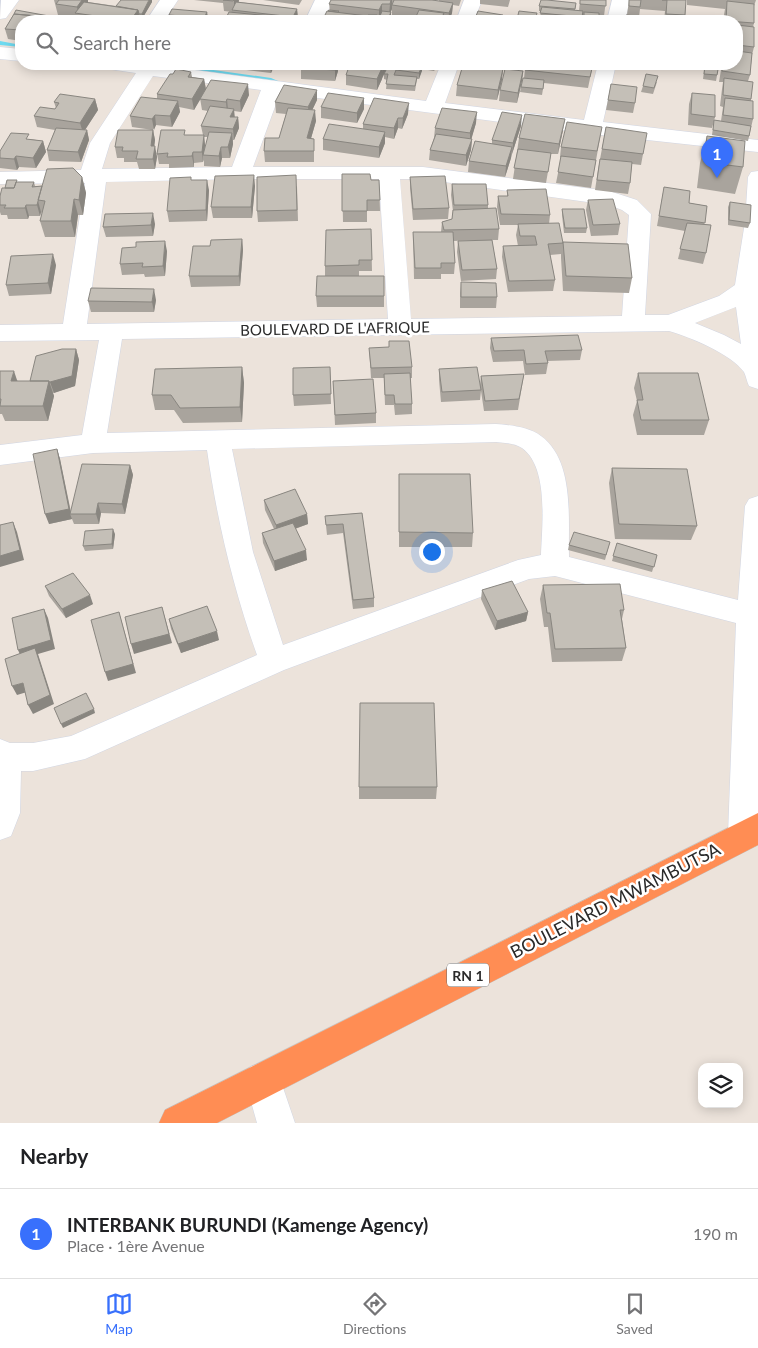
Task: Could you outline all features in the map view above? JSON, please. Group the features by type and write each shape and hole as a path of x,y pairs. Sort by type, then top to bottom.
{"highway":[{"name":"BOULEVARD MWAMBUTSA","path":"178,1123 751,831"}],"street":[{"path":"0,14 10,0"},
{"path":"159,15 169,0"},
{"path":"317,15 324,0"},
{"path":"467,15 473,0"},
{"path":"617,15 621,0"},
{"path":"0,53 15,54"},
{"path":"74,331 93,177 100,142 147,70"},
{"path":"168,70 281,81 433,108 758,146"},
{"path":"433,108 448,70"},
{"path":"592,128 605,70"},
{"path":"240,173 281,81"},
{"path":"0,178 388,172 452,176 564,191 626,202 635,207 640,214 633,323"},
{"path":"388,172 400,327"},
{"path":"757,374 746,289 756,222 758,176"},
{"name":"BOULEVARD DE L'AFRIQUE","path":"670,323 727,302 746,289"},
{"name":"BOULEVARD DE L'AFRIQUE","path":"0,333 670,323 702,333 719,341 734,350 757,374"},
{"path":"93,443 112,331"},
{"path":"0,455 93,443 496,433 516,435 533,443 545,458 554,481 555,565"},
{"path":"218,440 231,518 243,569 255,610 274,661"},
{"path":"751,831 752,615 758,506"},
{"path":"0,825 4,814 3,755 33,757 74,749 274,661 528,568 555,565 752,615"},
{"path":"262,1080 276,1123"}],"building":[{"path":"59,0 82,0 77,7 56,4"},
{"path":"121,0 149,0 142,14 139,14 138,10 116,6"},
{"path":"331,0 391,0 390,4 382,4 379,10 329,4"},
{"path":"394,0 432,0 453,3 449,13 392,5"},
{"path":"541,0 576,3 575,9 539,6"},
{"path":"580,0 606,0 606,6 580,4"},
{"path":"629,0 641,0 640,7 629,6"},
{"path":"667,0 686,0 685,15 666,14"},
{"path":"727,1 754,4 754,23 743,22 743,15 726,15"},
{"path":"84,2 138,10 134,15 89,15 75,13"},
{"path":"236,2 297,9 294,15 232,10"},
{"path":"542,7 583,11 582,15 540,13"},
{"path":"172,9 207,12 206,15 169,15"},
{"path":"16,10 44,15 26,15 14,14"},
{"path":"419,10 444,13 443,15 417,15"},
{"path":"327,11 359,15 325,15"},
{"path":"382,11 391,12 390,15 380,15"},
{"path":"478,11 503,15 476,15"},
{"path":"519,11 537,13 536,15 518,15"},
{"path":"229,12 260,15 228,15"},
{"path":"584,12 599,13 599,15 584,15"},
{"path":"14,14 26,15 15,15 15,30 5,29"},
{"path":"743,26 754,27 754,47 743,46"},
{"path":"743,52 752,53 750,75 722,71 743,70"},
{"path":"175,70 181,70 191,72 188,77 204,79 192,99 157,94 170,74 173,74"},
{"path":"348,70 381,70 377,79 346,75"},
{"path":"386,70 396,70 394,75 417,77 415,86 386,84 388,74 384,74"},
{"path":"396,70 420,70 419,73"},
{"path":"462,70 503,70 498,90 457,85"},
{"path":"505,70 523,71 518,93 500,90"},
{"path":"525,70 592,70 590,77"},
{"path":"704,70 718,70 717,75 704,74"},
{"path":"646,74 658,76 654,88 643,86"},
{"path":"523,78 544,80 543,89 521,87"},
{"path":"724,78 753,82 751,99 723,95"},
{"path":"211,80 248,84 240,101 227,99 226,102 200,99"},
{"path":"611,84 637,87 635,103 608,100"},
{"path":"284,85 317,90 308,107 275,102"},
{"path":"328,93 364,98 357,113 321,107"},
{"path":"692,93 715,95 715,117 691,114"},
{"path":"60,94 95,99 80,123 34,116 40,107 55,109 59,103 54,102"},
{"path":"141,97 178,101 170,116 155,115 152,119 130,116"},
{"path":"374,98 409,103 403,118 398,118 394,128 363,124"},
{"path":"725,98 753,101 753,119 723,115"},
{"path":"210,106 234,109 230,117 238,117 233,129 201,126"},
{"path":"288,108 315,110 307,138 314,139 314,151 264,151 265,138 279,138"},
{"path":"442,108 477,112 470,133 435,128"},
{"path":"502,112 522,115 513,143 492,140"},
{"path":"525,114 565,119 559,144 519,138"},
{"path":"714,120 751,126 749,136 713,130"},
{"path":"567,122 602,127 597,151 561,147"},
{"path":"329,124 385,132 379,147 323,139"},
{"path":"606,127 647,133 643,154 602,149"},
{"path":"56,128 87,130 78,152 47,150"},
{"path":"118,130 153,130 151,146 155,146 153,159 136,159 138,151 122,151 123,147 115,147"},
{"path":"161,130 185,130 184,135 204,135 202,152 193,152 192,156 167,157 168,153 157,154"},
{"path":"209,132 232,133 228,147 221,147 219,156 203,155"},
{"path":"11,133 29,134 26,139 43,141 33,158 16,156 14,159 0,158 0,151"},
{"path":"436,134 472,139 466,155 430,150"},
{"path":"707,136 745,141 743,167 704,162"},
{"path":"475,141 512,147 506,166 469,161"},
{"path":"518,149 551,153 548,172 514,168"},
{"path":"561,156 596,160 593,177 558,172"},
{"path":"600,159 632,162 630,183 597,180"},
{"path":"73,168 82,177 79,200 74,199 71,221 40,221 45,201 38,200 47,169"},
{"path":"342,174 370,174 371,180 379,180 380,200 367,200 367,211 342,211"},
{"path":"254,175 251,207 211,207 215,176"},
{"path":"296,175 297,210 257,211 257,177"},
{"path":"445,176 449,208 413,209 410,177"},
{"path":"191,177 191,180 207,180 206,210 167,211 170,178"},
{"path":"7,180 17,180 14,188 5,188"},
{"path":"16,182 34,182 32,187 42,186 37,205 26,205 25,208 4,208 6,205 0,205 2,188 14,188"},
{"path":"452,184 486,184 488,205 454,205"},
{"path":"664,187 690,191 689,203 707,206 705,223 659,216"},
{"path":"546,189 550,215 501,214 498,196 508,196 507,190"},
{"path":"613,199 620,224 593,225 588,200"},
{"path":"730,202 751,205 750,223 729,220"},
{"path":"496,208 499,229 444,230 442,222 452,219 453,210"},
{"path":"562,209 584,209 587,228 565,228"},
{"path":"153,213 151,225 103,227 105,214"},
{"path":"559,223 563,243 548,244 555,280 509,281 503,246 537,245 535,236 520,236 518,224"},
{"path":"687,223 711,225 706,253 680,249"},
{"path":"371,229 372,260 359,260 359,265 325,266 326,230"},
{"path":"413,232 453,232 455,263 441,263 441,268 415,268"},
{"path":"242,239 239,276 189,276 193,246 210,246 211,240"},
{"path":"492,240 497,269 462,270 458,241"},
{"path":"165,241 163,266 142,267 143,263 120,264 122,248 136,247 136,242"},
{"path":"563,242 628,244 632,278 566,276"},
{"path":"53,254 48,283 6,285 11,256"},
{"path":"317,276 384,276 384,296 316,296"},
{"path":"461,282 496,283 497,297 461,297"},
{"path":"91,288 154,289 152,302 88,301"},
{"path":"578,335 582,350 545,351 548,363 526,364 524,350 494,351 491,338"},
{"path":"389,341 409,341 412,367 371,368 369,348 389,347"},
{"path":"62,349 76,349 72,376 50,382 30,381 36,356"},
{"path":"242,367 240,407 180,408 171,395 152,395 155,369"},
{"path":"330,367 331,394 293,395 293,368"},
{"path":"477,367 481,390 442,392 439,369"},
{"path":"0,371 14,371 11,381 49,381 43,406 0,406"},
{"path":"410,373 412,404 395,404 394,395 385,395 384,374"},
{"path":"638,373 698,373 709,420 641,420 637,400 643,400"},
{"path":"524,374 519,399 485,401 481,376"},
{"path":"373,379 376,413 335,415 333,381"},
{"path":"57,449 69,509 45,514 33,454"},
{"path":"82,464 130,465 122,504 98,503 96,514 70,514"},
{"path":"612,468 687,469 697,526 619,524"},
{"path":"399,474 470,474 473,533 399,532"},
{"path":"295,489 307,514 276,525 264,500"},
{"path":"362,513 374,598 353,600 343,524 326,525 325,516"},
{"path":"13,522 20,550 0,556 0,525"},
{"path":"293,523 306,550 274,561 262,533"},
{"path":"113,529 112,544 83,546 85,531"},
{"path":"574,532 610,542 606,555 569,545"},
{"path":"617,543 657,555 654,567 613,556"},
{"path":"73,573 90,595 62,609 45,586"},
{"path":"512,581 528,612 497,621 482,590"},
{"path":"620,584 624,610 620,610 626,648 555,649 550,613 547,613 543,585"},
{"path":"207,606 217,631 178,644 169,619"},
{"path":"162,607 169,634 131,644 125,617"},
{"path":"44,609 51,640 18,650 12,618"},
{"path":"119,612 133,664 105,672 91,620"},
{"path":"35,648 50,695 28,705 23,683 12,686 5,659"},
{"path":"86,693 94,709 61,724 54,708"},
{"path":"360,703 434,703 437,787 359,787"}],"waterway":[{"path":"0,43 15,45"},
{"path":"203,70 271,80 282,84"}],"place":[{"name":"INTERBANK BURUNDI (Kamenge Agency)","path":"717,178"}]}
